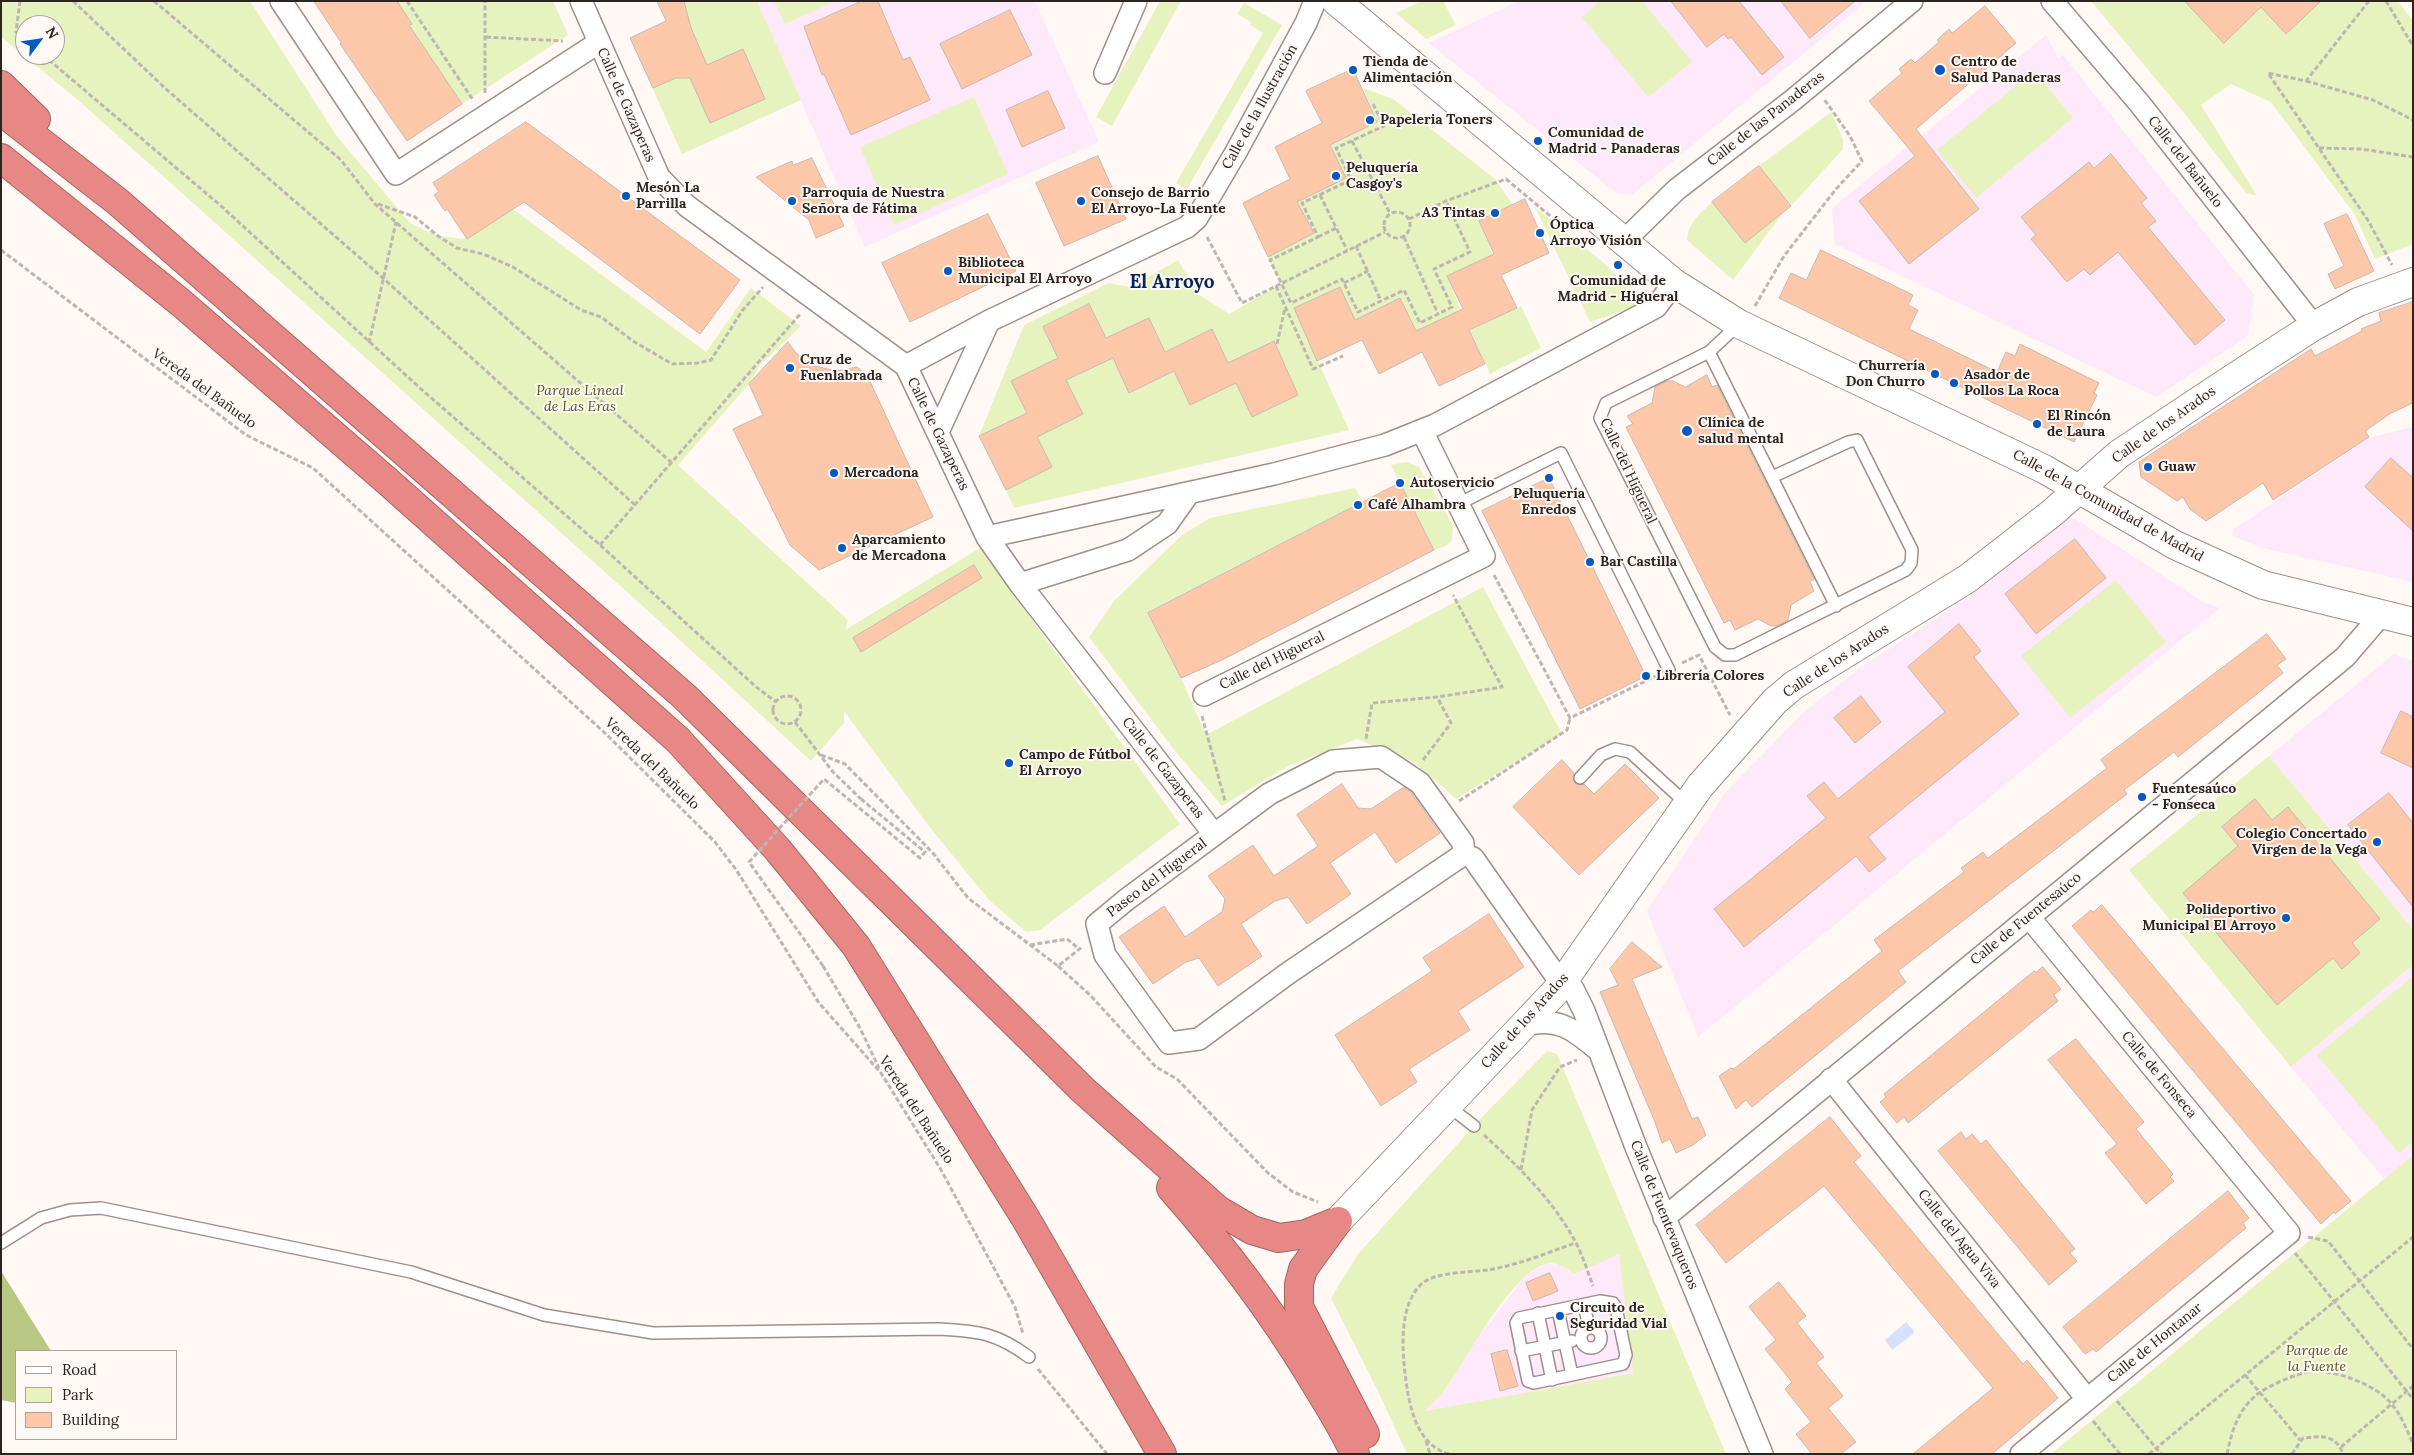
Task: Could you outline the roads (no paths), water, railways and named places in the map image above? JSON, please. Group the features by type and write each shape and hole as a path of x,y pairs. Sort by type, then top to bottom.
{"highway":[{"path":"1,85 118,202"},
{"path":"1,111 118,202 685,697 1083,1090 1218,1210 1252,1230 1279,1238 1306,1234 1340,1219"},
{"path":"1,158 194,314 378,473 670,733 778,850 856,946 1026,1219 1162,1454"},
{"path":"1083,1090 1193,1212 1244,1274 1284,1332 1346,1434 1355,1454"},
{"path":"1340,1219 1303,1270 1298,1284 1299,1306 1374,1454"}],"street":[{"path":"281,1 396,174 598,43"},
{"name":"Calle de Gazaperas","path":"580,1 659,177 688,206 906,366 988,537 1020,584 1222,828"},
{"path":"1105,73 1136,1"},
{"name":"Calle de la Ilustración","path":"906,366 989,321 1187,227 1197,218 1240,144 1306,23 1315,1"},
{"name":"Calle de la Comunidad de Madrid","path":"1336,1 1674,283 1741,325 1921,408 2080,488 2174,545 2263,585 2413,622"},
{"name":"Calle de las Panaderas","path":"1624,242 1676,190 1811,85 1912,1"},
{"name":"Calle del Bañuelo","path":"2052,1 2140,104 2314,326"},
{"path":"988,537 1189,493 1366,451 1422,431 1656,307 1674,283"},
{"name":"Calle de los Arados","path":"1340,1219 1561,983 1687,804 1775,700 1794,685 1967,579 2052,513 2119,454 2314,326 2358,302 2408,284"},
{"path":"938,432 989,321"},
{"path":"1422,431 1458,504"},
{"path":"1020,584 1128,550 1167,524 1189,493"},
{"name":"Calle del Higueral","path":"1204,695 1484,556 1458,504"},
{"name":"Calle de Fuentesaúco","path":"1664,1218 2344,657 2382,614"},
{"name":"Paseo del Higueral","path":"1381,758 1420,783 1462,843 1464,854 1287,974 1199,1039 1169,1043 1105,954 1097,924 1269,794 1333,761 1381,758"},
{"name":"Paseo del Higueral","path":"1464,854 1473,858 1561,983"},
{"name":"Calle de Fonseca","path":"2029,917 2289,1233"},
{"name":"Calle de Fuentevaqueros","path":"1561,983 1573,989 1584,1011 1664,1218 1762,1454"},
{"path":"1522,1026 1539,1021 1558,1024 1576,1031 1598,1051"},
{"name":"Calle del Agua Viva","path":"1831,1079 2083,1402"},
{"name":"Calle de Hontanar","path":"2021,1454 2289,1233"}],"lane":[{"name":"Calle del Higueral","path":"1741,325 1709,352 1606,403 1600,418 1715,647 1725,655 1734,656 1836,606 1906,570 1911,563 1912,550 1856,440 1772,477"},
{"path":"1709,352 1836,606"},
{"path":"1458,504 1561,453 1669,670"},
{"path":"1580,778 1601,755 1615,749 1630,752 1687,804"},
{"path":"1447,1105 1474,1126"},
{"path":"1,1243 41,1218 70,1210 100,1208 411,1272 544,1315 653,1333 978,1331 1010,1343 1029,1357"},
{"path":"1600,1301 1614,1303 1626,1354 1623,1364 1552,1380 1534,1383 1528,1381 1516,1323 1524,1316 1584,1305 1600,1301"},
{"path":"1584,1305 1589,1327"},
{"path":"1558,1310 1572,1375"},
{"path":"1538,1314 1552,1380"},
{"path":"1581,1339 1583,1332 1589,1327 1596,1328 1601,1334 1601,1341 1592,1348"},
{"path":"1601,1334 1621,1330"},
{"path":"1521,1351 1581,1339"},
{"path":"1581,1339 1587,1347 1592,1348"},
{"path":"1592,1348 1595,1370"}],"water":[{"path":"1906,1322 1914,1331 1913,1334 1892,1350 1885,1340"}],"place":[{"name":"Tienda de Alimentación","path":"1353,70"},
{"name":"Centro de Salud Panaderas","path":"1940,70"},
{"name":"Papeleria Toners","path":"1370,120"},
{"name":"Comunidad de Madrid - Panaderas","path":"1538,141"},
{"name":"Peluquería Casgoy's","path":"1336,176"},
{"name":"Mesón La Parrilla","path":"626,196"},
{"name":"Parroquia de Nuestra Señora de Fátima","path":"792,201"},
{"name":"Consejo de Barrio El Arroyo-La Fuente","path":"1081,201"},
{"name":"A3 Tintas","path":"1495,213"},
{"name":"Óptica Arroyo Visión","path":"1540,233"},
{"name":"Comunidad de Madrid - Higueral","path":"1618,265"},
{"name":"Biblioteca Municipal El Arroyo","path":"948,271"},
{"name":"Cruz de Fuenlabrada","path":"790,368"},
{"name":"Churrería Don Churro","path":"1935,374"},
{"name":"Asador de Pollos La Roca","path":"1954,383"},
{"name":"El Rincón de Laura","path":"2037,424"},
{"name":"Clínica de salud mental","path":"1687,431"},
{"name":"Guaw","path":"2148,467"},
{"name":"Mercadona","path":"834,473"},
{"name":"Peluquería Enredos","path":"1549,478"},
{"name":"Autoservicio","path":"1400,483"},
{"name":"Café Alhambra","path":"1358,505"},
{"name":"Aparcamiento de Mercadona","path":"842,548"},
{"name":"Bar Castilla","path":"1590,562"},
{"name":"Librería Colores","path":"1646,676"},
{"name":"Campo de Fútbol El Arroyo","path":"1009,763"},
{"name":"Fuentesaúco - Fonseca","path":"2142,797"},
{"name":"Colegio Concertado Virgen de la Vega","path":"2377,842"},
{"name":"Polideportivo Municipal El Arroyo","path":"2286,918"},
{"name":"Circuito de Seguridad Vial","path":"1560,1316"}],"district":[{"name":"El Arroyo","path":"1172,283"}],"park label":[{"name":"Parque Lineal de Las Eras","path":"580,400"},
{"name":"Parque de la Fuente","path":"2317,1359"}]}
